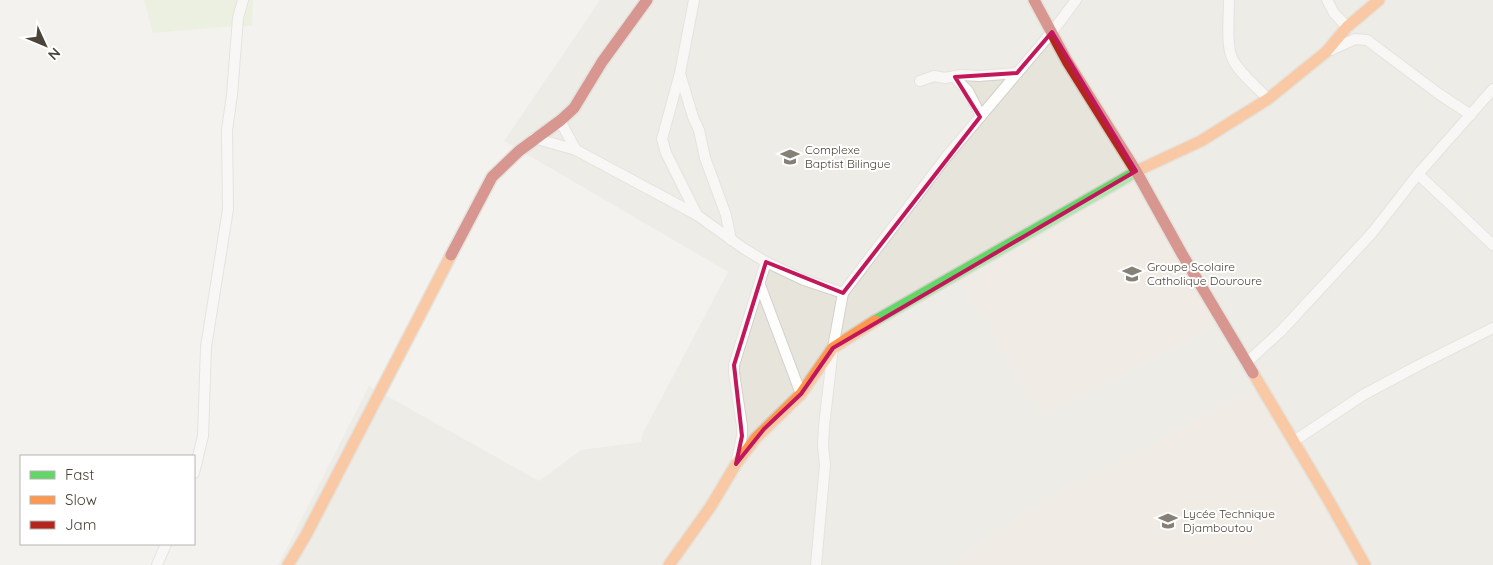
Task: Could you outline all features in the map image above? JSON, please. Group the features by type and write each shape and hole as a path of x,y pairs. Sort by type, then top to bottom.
{"street":[{"path":"195,469 203,436 206,346 228,209 227,130 232,95 238,18 242,0"},
{"path":"288,565 492,178 499,169 534,138 560,121 574,108 602,62 647,0"},
{"path":"694,0 680,73 662,139 666,153 696,215"},
{"path":"1034,0 1067,61 1136,171 1182,254 1294,441 1365,565"},
{"path":"816,565 825,466 824,426 833,348 843,293 947,156 1052,32 1076,0"},
{"path":"1229,0 1229,49 1232,59 1268,99"},
{"path":"1327,0 1334,13 1347,27"},
{"path":"669,565 711,506 736,464 764,429 801,394 833,348 865,326 1136,171 1201,141 1268,99 1326,52 1347,27 1378,0"},
{"path":"1326,52 1356,38 1367,40 1439,94 1471,115"},
{"path":"680,73 726,215 731,240"},
{"path":"920,81 934,76 945,78 961,75 979,76 1017,73"},
{"path":"955,77 968,91 981,116"},
{"path":"1246,363 1281,331 1372,233 1418,174 1493,89"},
{"path":"560,121 576,150"},
{"path":"534,138 576,150 696,215 766,262 804,280 843,293"},
{"path":"1418,174 1493,245"},
{"path":"736,464 742,436 734,365 766,262"},
{"path":"760,285 801,394"},
{"path":"1294,441 1363,395 1493,328"},
{"path":"157,565 166,545"}],"highlighted area":[{"path":"1052,32 1136,171 833,348 801,394 764,429 736,464 742,436 734,365 766,262 843,293 980,117 955,77 1017,73"}],"shaded area":[{"path":"600,0 1493,0 1493,565 278,565 369,386 539,481 581,450 641,442 643,433 728,272 504,141"},
{"path":"1137,180 1217,323 1043,415 962,284"},
{"path":"1254,391 1358,565 952,565 1049,498"}],"green space":[{"path":"144,0 253,0 252,26 153,33"}],"traffic: fast":[{"path":"875,321 1143,168"}],"traffic: slow":[{"path":"1143,168 1201,141 1268,99 1326,52 1347,27 1379,0"},
{"path":"288,565 306,535 451,255"},
{"path":"669,565 711,506 736,464 756,438 801,394 833,348 875,321"},
{"path":"1253,373 1365,565"}],"traffic: jam":[{"path":"451,255 492,177 519,151 574,108 602,62 647,0"},
{"path":"1034,0 1067,61 1136,171 1182,254 1253,373"}],"place":[{"name":"Complexe Baptist Bilingue","path":"790,157"},
{"name":"Groupe Scolaire Catholique Douroure","path":"1132,274"},
{"name":"Lycée Technique Djamboutou","path":"1168,521"}]}
